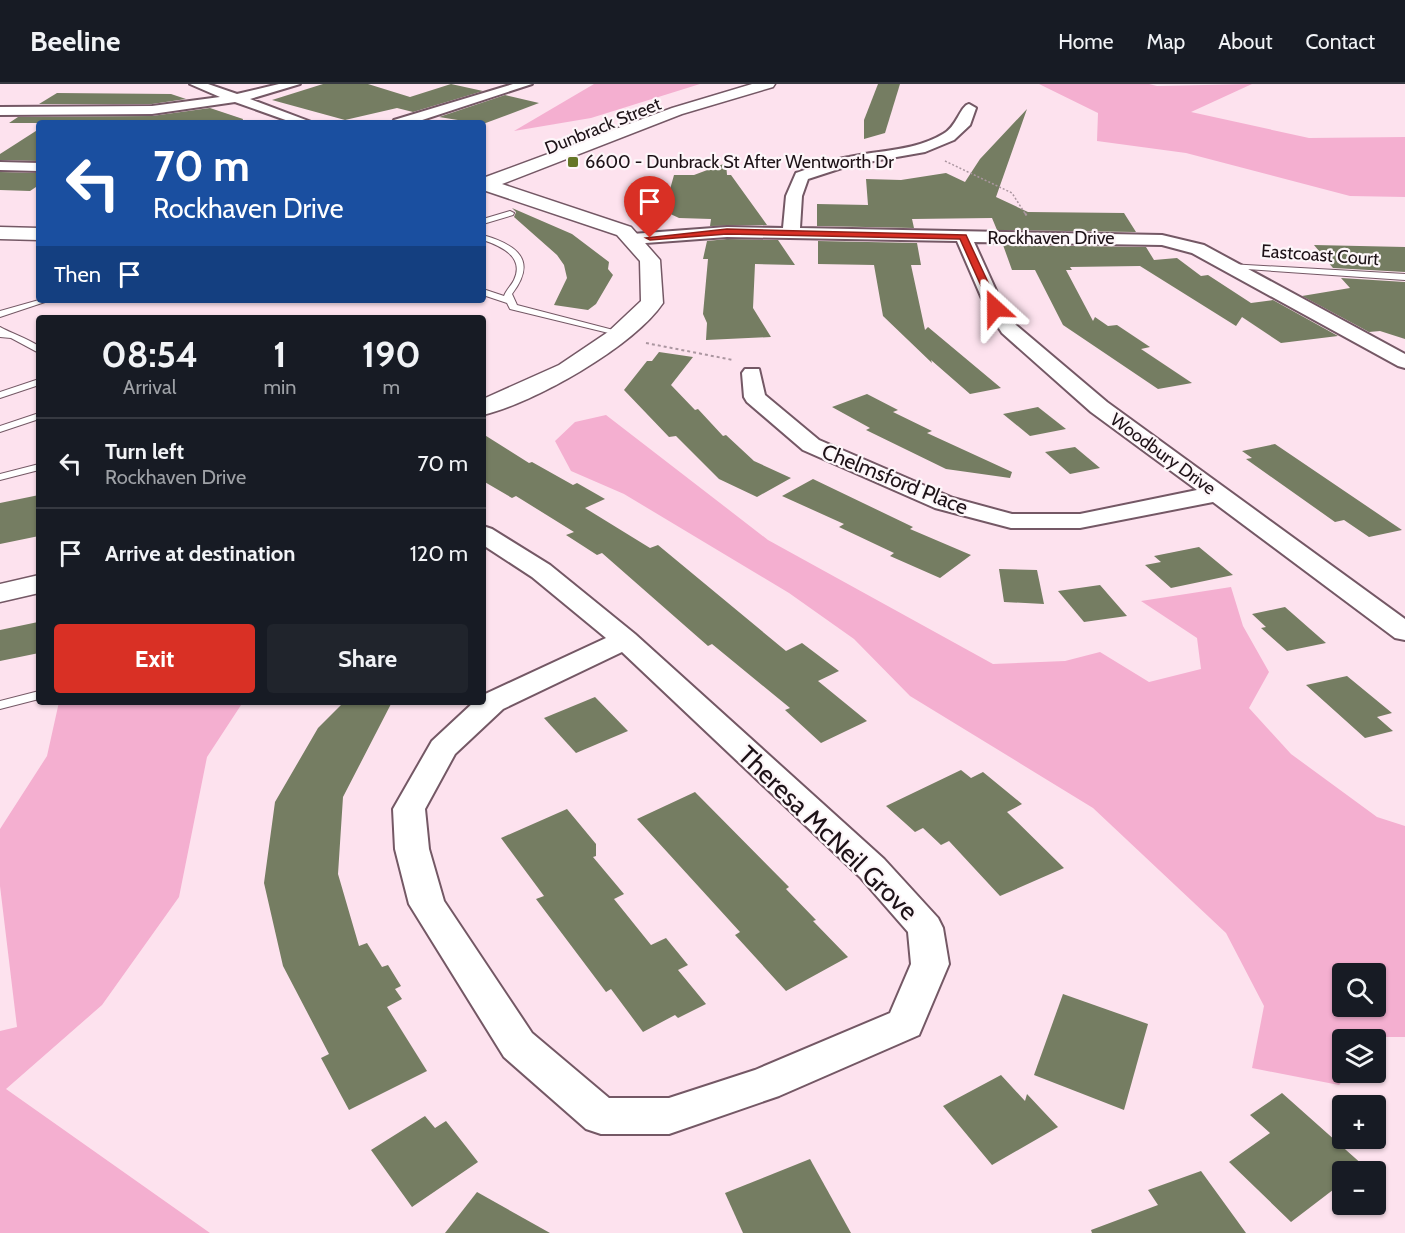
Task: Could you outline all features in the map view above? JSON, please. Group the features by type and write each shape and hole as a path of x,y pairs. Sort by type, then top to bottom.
{"main road":[{"name":"Dunbrack Street","path":"486,181 657,103 725,84"},
{"name":"Dunbrack Street","path":"486,181 677,111 768,84"},
{"path":"486,183 624,231 650,260 652,303 617,336 567,370 486,407"},
{"path":"0,233 36,234"},
{"path":"0,247 36,248"},
{"path":"0,593 36,585"}],"street":[{"path":"196,84 299,120"},
{"path":"0,111 152,110 237,98 294,84"},
{"path":"409,120 526,84"},
{"path":"791,232 794,196 801,176 849,161 920,149 956,131 963,125 969,108"},
{"path":"0,166 36,167"},
{"name":"Rockhaven Drive","path":"632,240 727,232 1162,240 1198,249 1232,266 1405,363"},
{"name":"Woodbury Drive","path":"963,237 995,308 1009,329 1099,407 1405,632"},
{"name":"Chelmsford Place","path":"752,373 755,397 811,445 944,503 1011,521 1080,521 1216,494"},
{"name":"Theresa McNeil Grove","path":"486,536 541,571 625,640 872,868 925,928 930,964 905,1024 765,1084 669,1116 601,1116 518,1045 427,904 412,849 409,808 443,748 492,702 625,640"}],"lane":[{"path":"486,221 510,213"},
{"path":"486,238 504,246 521,261 522,271 519,282 508,294 513,307 617,336"},
{"path":"486,248 504,246"},
{"name":"Eastcoast Court","path":"1232,266 1405,277"},
{"path":"486,293 511,301"},
{"path":"0,314 37,303"},
{"path":"1,334 13,336 36,348"},
{"path":"0,395 36,383"},
{"path":"0,429 36,417"},
{"path":"0,477 36,469"},
{"path":"0,705 36,696"}],"path":[{"path":"920,149 1012,193 1039,238"},
{"path":"617,336 738,361 752,373"}],"shaded area":[{"path":"594,84 700,84 591,118 514,131"},
{"path":"1039,84 1149,84 1157,86 1252,84 1191,112 1309,138 1405,137 1405,197 1350,196 1186,153 1097,141 1098,113"},
{"path":"606,415 768,540 993,664 1065,661 1100,652 1149,682 1201,669 1197,638 1141,601 1231,587 1243,626 1269,672 1249,708 1291,754 1377,817 1405,826 1405,1037 1386,1037 1386,1029 1332,1029 1332,1083 1341,1083 1339,1085 1252,1068 1264,1006 1226,933 1093,808 910,696 854,639 789,593 624,494 571,471 555,441 575,422"},
{"path":"58,705 241,705 207,757 179,897 102,1005 6,1089 210,1233 0,1233 0,1031 17,1027 0,886 0,829 47,756"}],"building":[{"path":"323,84 368,84 410,97 451,84 483,91 413,112 397,108 345,120 272,100"},
{"path":"878,84 900,84 885,133 864,139 864,120"},
{"path":"57,93 171,94 186,99 152,104 39,104"},
{"path":"505,95 539,103 486,123 486,120 439,117"},
{"path":"210,108 243,119 36,120 36,123 9,123 18,117 152,116"},
{"path":"1027,109 996,197 1028,212 1124,213 1136,232 997,230 992,218 912,219 914,228 817,226 817,204 868,205 866,179 901,180 946,173 965,182 980,159"},
{"path":"36,131 36,161 0,160 0,154"},
{"path":"726,163 727,175 731,175 767,225 710,226 711,219 679,218 664,211 674,175 694,175"},
{"path":"0,172 36,173 36,187 30,191 0,190"},
{"path":"512,208 572,234 609,262 608,269 613,275 596,304 588,310 554,305 567,278 564,265 557,255 514,217 516,212"},
{"path":"778,240 795,265 755,264 753,308 771,337 706,340 707,323 703,314 708,259 703,259 707,241"},
{"path":"818,241 917,243 921,265 911,265 925,330 928,327 1001,388 970,394 931,360 932,363 883,316 874,265 818,264"},
{"path":"1003,245 1146,247 1154,260 1177,258 1201,276 1208,275 1251,303 1273,300 1338,336 1281,343 1242,317 1236,326 1140,266 1070,267 1072,270 1066,270 1093,321 1095,317 1108,326 1117,325 1150,347 1141,349 1192,383 1158,389 1063,325 1035,270 1012,270"},
{"path":"1314,245 1405,247 1405,272 1333,268"},
{"path":"1341,278 1405,282 1405,339 1380,331 1369,332 1302,296 1350,288"},
{"path":"659,352 693,357 671,385 723,436 726,435 754,461 791,478 757,497 719,479 676,436 669,437 624,390 647,361 652,361"},
{"path":"867,394 898,410 893,412 932,431 927,433 1012,472 1010,478 946,469 866,430 870,428 832,407"},
{"path":"1038,407 1066,429 1030,436 1003,414"},
{"path":"486,436 529,463 532,462 573,485 577,483 605,499 585,508 650,548 658,545 786,651 802,643 839,671 818,681 867,721 821,743 785,710 790,708 712,644 708,646 602,553 597,555 566,535 574,532 516,496 512,498 486,483"},
{"path":"1275,444 1402,530 1369,537 1344,520 1335,522 1246,459 1252,458 1242,451"},
{"path":"1075,447 1100,468 1070,474 1045,452"},
{"path":"813,479 913,527 910,529 971,555 940,578 890,556 894,553 839,527 844,524 782,496"},
{"path":"36,496 36,537 0,544 0,503"},
{"path":"1199,547 1233,575 1171,588 1145,565 1161,562 1154,556"},
{"path":"999,569 1037,570 1044,604 1004,602"},
{"path":"1100,585 1127,616 1084,622 1058,591"},
{"path":"1285,607 1326,643 1287,651 1261,628 1266,627 1252,614"},
{"path":"36,622 36,654 0,661 0,630"},
{"path":"1347,676 1392,713 1377,717 1393,731 1365,738 1306,685"},
{"path":"595,697 628,731 576,753 544,718"},
{"path":"341,705 390,705 343,797 338,874 359,946 367,943 382,967 388,965 401,986 395,989 402,999 387,1007 427,1071 349,1110 321,1058 329,1054 283,966 264,883 275,802 318,728"},
{"path":"961,770 971,778 983,772 1022,804 1007,812 1064,868 1000,896 949,841 941,845 923,828 915,832 886,806"},
{"path":"695,792 789,887 786,889 848,957 786,991 735,935 740,932 637,819"},
{"path":"567,809 596,844 596,856 593,857 624,894 614,899 651,945 666,938 688,965 678,970 706,1004 678,1018 675,1015 643,1032 611,989 606,992 536,899 544,896 501,838"},
{"path":"1063,994 1148,1024 1124,1110 1034,1075"},
{"path":"1001,1075 1025,1101 1027,1094 1058,1127 992,1165 943,1106"},
{"path":"1282,1093 1332,1138 1332,1149 1345,1149 1358,1161 1332,1161 1332,1191 1291,1222 1229,1162 1270,1133 1250,1115"},
{"path":"425,1116 435,1128 446,1121 478,1162 412,1207 371,1150"},
{"path":"810,1159 851,1233 743,1233 725,1193"},
{"path":"1201,1171 1246,1233 1092,1233 1091,1230 1158,1205 1148,1190"},
{"path":"477,1192 550,1233 445,1233"}],"place":[{"name":"6600 - Dunbrack St After Wentworth Dr","path":"573,162"}],"route":[{"path":"650,238 727,232 963,237 995,308"}]}
